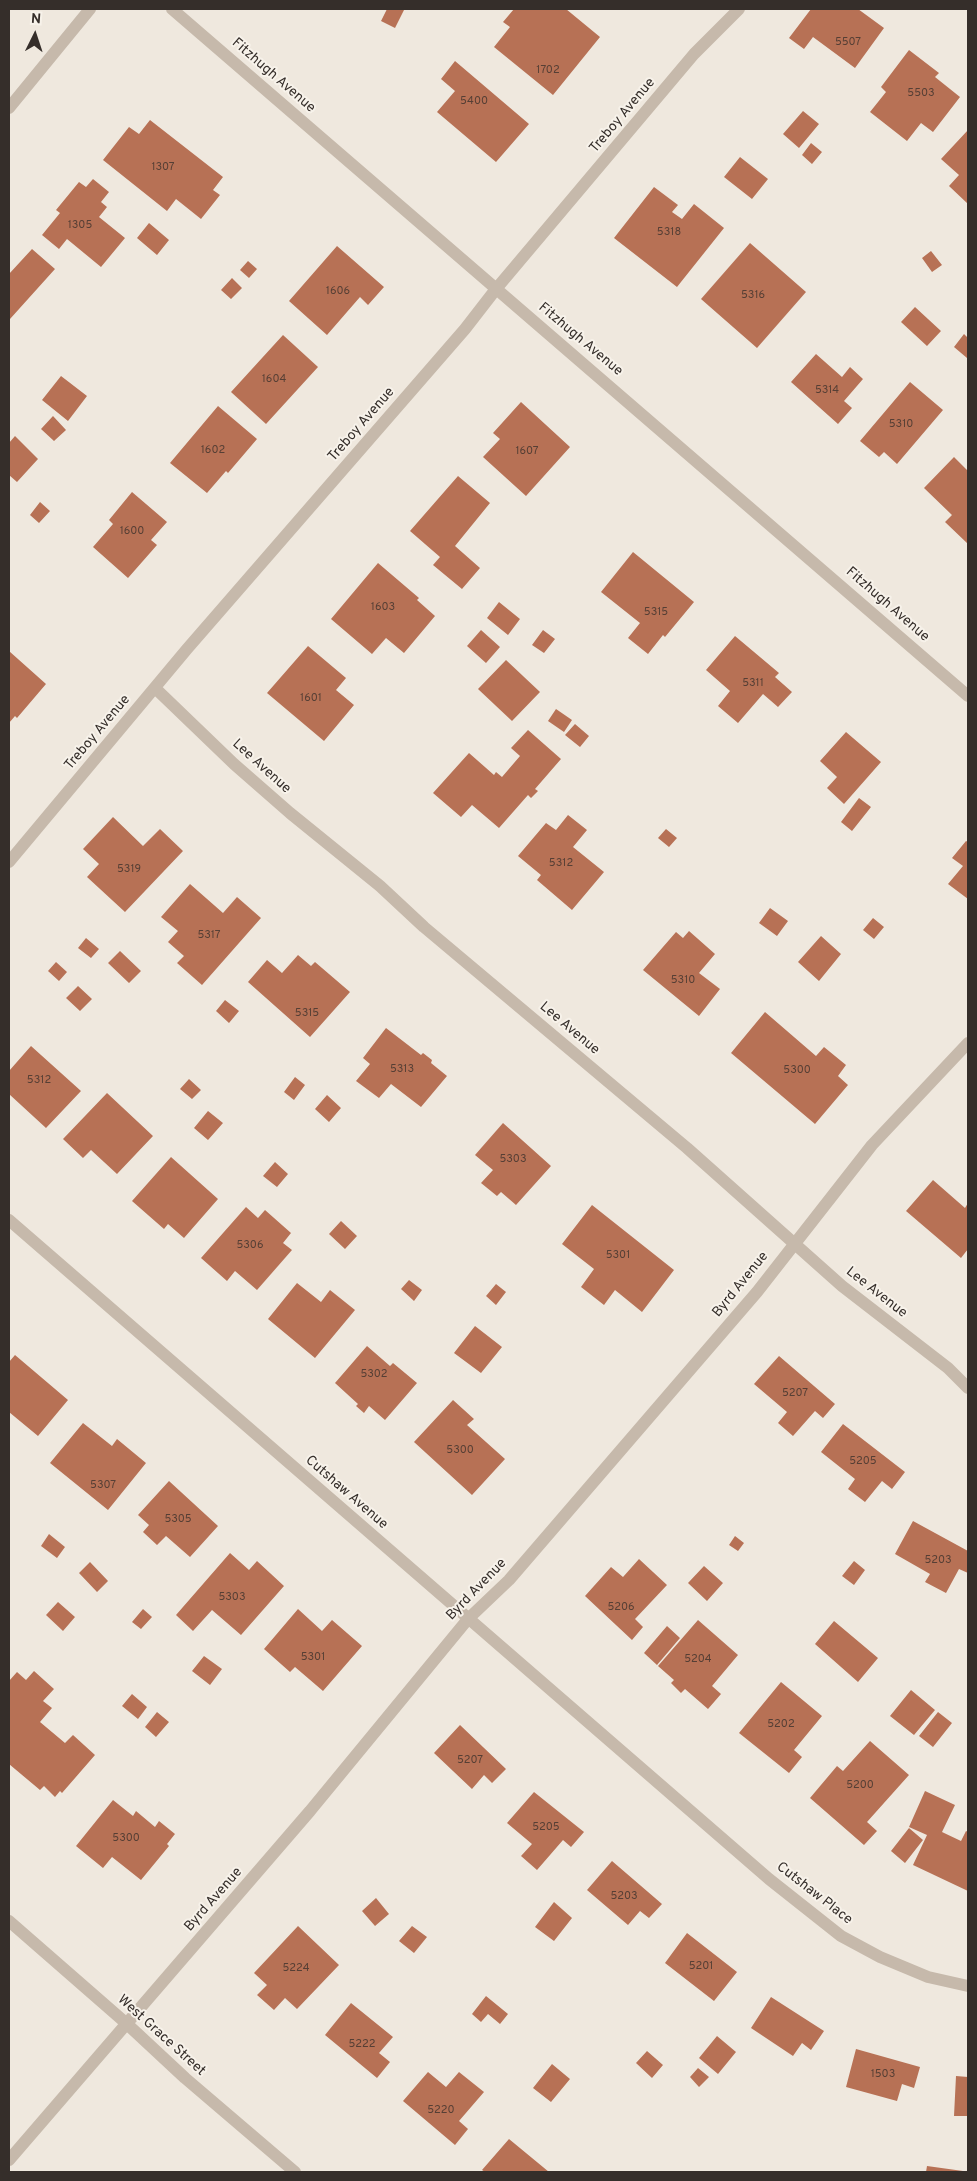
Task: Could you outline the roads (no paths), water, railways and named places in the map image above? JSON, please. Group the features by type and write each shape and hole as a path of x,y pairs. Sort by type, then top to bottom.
{"street":[{"path":"9,108 90,9"},
{"name":"Fitzhugh Avenue","path":"172,9 968,696"},
{"name":"Treboy Avenue","path":"9,862 187,649 465,329 496,289 694,54 739,9"},
{"name":"Lee Avenue","path":"155,688 248,776 687,1148 842,1286 948,1368 968,1388"},
{"name":"Byrd Avenue","path":"9,2160 310,1811 468,1619 509,1580 757,1292 872,1145 968,1043"},
{"name":"Cutshaw Avenue","path":"9,1220 663,1788"},
{"name":"Cutshaw Place","path":"663,1788 770,1880 841,1936 880,1957 928,1977 968,1986"},
{"name":"West Grace Street","path":"9,1921 294,2172"}]}
